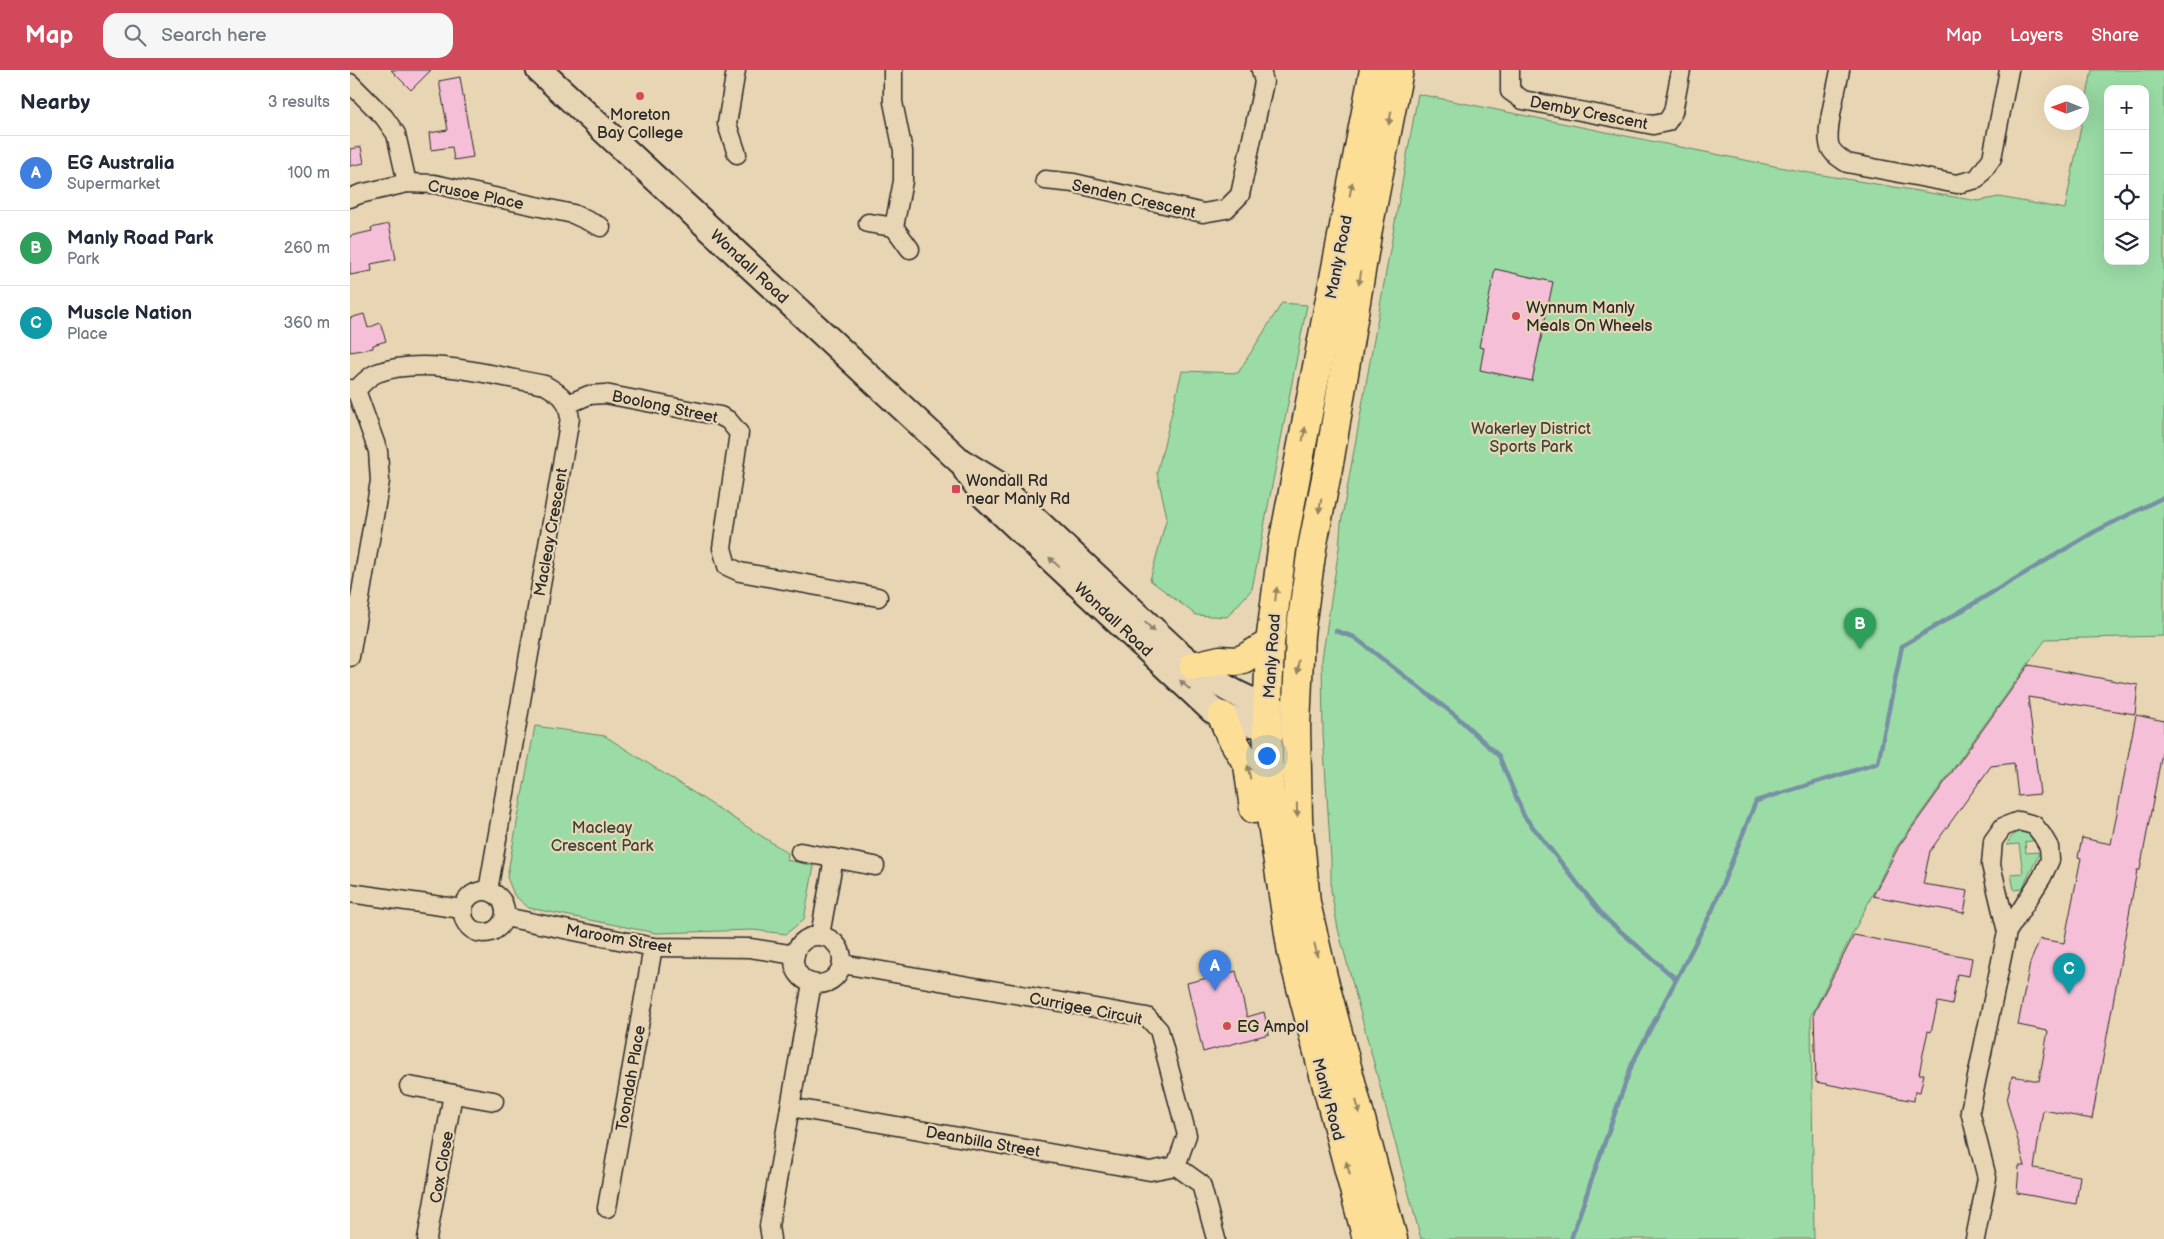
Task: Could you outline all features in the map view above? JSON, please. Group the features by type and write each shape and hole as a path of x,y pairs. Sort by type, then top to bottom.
{"main road":[{"name":"Wondall Road","path":"539,70 960,461 996,484 1194,666 1267,717"},
{"name":"Manly Road","path":"1367,1239 1292,953 1271,817 1267,717 1270,642 1282,549 1374,70"},
{"name":"Manly Road","path":"1393,1239 1323,977 1306,903 1298,819 1296,722 1300,634 1312,548 1330,458 1369,221 1399,70"},
{"name":"Wondall Road","path":"960,461 985,497 1203,702 1222,716 1245,723 1267,717 1296,722"},
{"path":"1194,666 1220,660 1236,661 1243,659 1270,642"},
{"path":"1222,716 1230,735 1248,765 1271,917 1278,936 1292,953"}],"street":[{"path":"736,70 727,124 737,154"},
{"path":"894,70 893,102 903,151 902,181 894,227"},
{"name":"Senden Crescent","path":"1045,180 1074,183 1202,214 1226,209 1240,195 1264,82 1261,70"},
{"name":"Demby Crescent","path":"1510,70 1510,91 1523,100 1653,125 1667,122 1673,112 1681,70"},
{"path":"1840,70 1829,129 1829,145 1836,156 1847,162 1956,184 1977,178 1992,158 2009,70"},
{"path":"350,83 384,117 396,134 407,183"},
{"name":"Crusoe Place","path":"350,198 407,183 434,184 573,214 601,227"},
{"path":"868,223 894,227 910,249"},
{"path":"350,657 380,481 378,451 353,389 375,373 404,366 430,365 545,385 560,394 568,404"},
{"name":"Boolong Street","path":"568,404 589,395 605,394 720,416 728,420 739,434 722,548 727,566 740,572 878,597"},
{"name":"Macleay Crescent","path":"488,891 570,418 568,404"},
{"path":"1975,1239 1987,1178 1970,1111 2007,932 2042,878 2050,860 2049,847 2042,835 2034,826 2019,821 2004,827 1993,840 1991,865 2007,932"},
{"path":"800,852 875,866"},
{"path":"820,936 834,858"},
{"path":"479,891 488,891 496,894 502,900 505,908 505,917 502,924 496,930 480,933 466,925 462,909 465,901 471,894 479,891"},
{"path":"350,893 462,909"},
{"name":"Maroom Street","path":"505,917 653,947 750,948 795,955"},
{"path":"820,936 828,938 837,945 841,952 842,964 839,972 830,981 812,983 804,979 798,972 794,964 795,955 802,942 809,937 820,936"},
{"name":"Toondah Place","path":"607,1208 653,947"},
{"name":"Currigee Circuit","path":"842,964 1147,1017 1159,1030 1188,1135 1176,1166"},
{"path":"771,1239 769,1226 812,983"},
{"path":"409,1086 494,1101"},
{"name":"Cox Close","path":"427,1239 454,1094"},
{"name":"Deanbilla Street","path":"790,1107 1150,1171 1176,1166"},
{"path":"1176,1166 1201,1184 1216,1239"}],"green space":[{"name":"Wakerley District Sports Park","path":"2092,70 2164,70 2164,636 2046,639 1896,848 1811,1016 1814,1239 1421,1239 1338,929 1331,890 1331,859 1323,734 1322,659 1341,523 1418,94 1804,172 1978,201 1999,197 2065,209 2080,130 2089,130 2089,85"},
{"path":"1282,303 1307,305 1252,589 1227,617 1196,615 1150,580 1167,517 1157,473 1182,371 1238,373"},
{"name":"Macleay Crescent Park","path":"535,726 605,736 788,853 787,860 814,866 804,919 786,934 753,930 656,933 529,908 514,895 507,877"},
{"path":"2023,831 2030,831 2038,840 2025,842 2026,853 2038,852 2038,856 2022,889 2014,890 2011,874 2023,873 2019,844 2007,845 2013,836"}],"building":[{"path":"391,70 431,70 411,90"},
{"path":"460,77 473,157 454,160 452,147 431,150 429,133 448,130 439,81"},
{"path":"361,147 364,163 350,166 350,149"},
{"path":"389,224 396,259 371,264 372,271 350,275 350,236 372,231 371,228"},
{"name":"Wynnum Manly Meals On Wheels","path":"1495,269 1553,282 1532,381 1480,370 1484,348 1479,347"},
{"path":"364,314 368,328 380,323 386,341 373,345 373,348 350,352 350,318"},
{"path":"2029,665 2138,685 2135,714 2028,697 2040,794 2018,796 2014,763 1991,766 1930,851 1923,884 1968,891 1964,913 1873,896 1899,846"},
{"path":"2136,715 2164,721 2164,742 2140,870 2137,870 2092,1119 2043,1110 2034,1168 2080,1176 2076,1204 2017,1193 2019,1166 2025,1166 2007,1101 2012,1076 2039,1081 2048,1031 2018,1025 2030,963 2040,939 2064,943 2081,858 2078,857 2082,838 2111,844"},
{"path":"1854,935 1972,958 1969,976 1957,974 1952,1005 1938,1002 1931,1032 1928,1031 1919,1074 1924,1074 1920,1092 1915,1091 1914,1101 1816,1082 1814,1013"},
{"path":"1236,971 1247,1017 1264,1012 1269,1034 1203,1052 1187,983"}],"waterway":[{"path":"1571,1239 1632,1064 1712,911 1756,801 1878,763 1902,646 2094,532 2164,497"},
{"path":"1336,631 1354,637 1456,716 1499,756 1524,816 1605,918 1676,979"}],"place":[{"name":"Moreton Bay College","path":"640,96"},
{"name":"Wynnum Manly Meals On Wheels","path":"1516,316"},
{"name":"Wondall Rd near Manly Rd","path":"956,489"},
{"name":"Manly Road Park","path":"1860,649"},
{"name":"EG Australia","path":"1215,991"},
{"name":"Muscle Nation","path":"2069,994"},
{"name":"EG Ampol","path":"1227,1026"}]}
